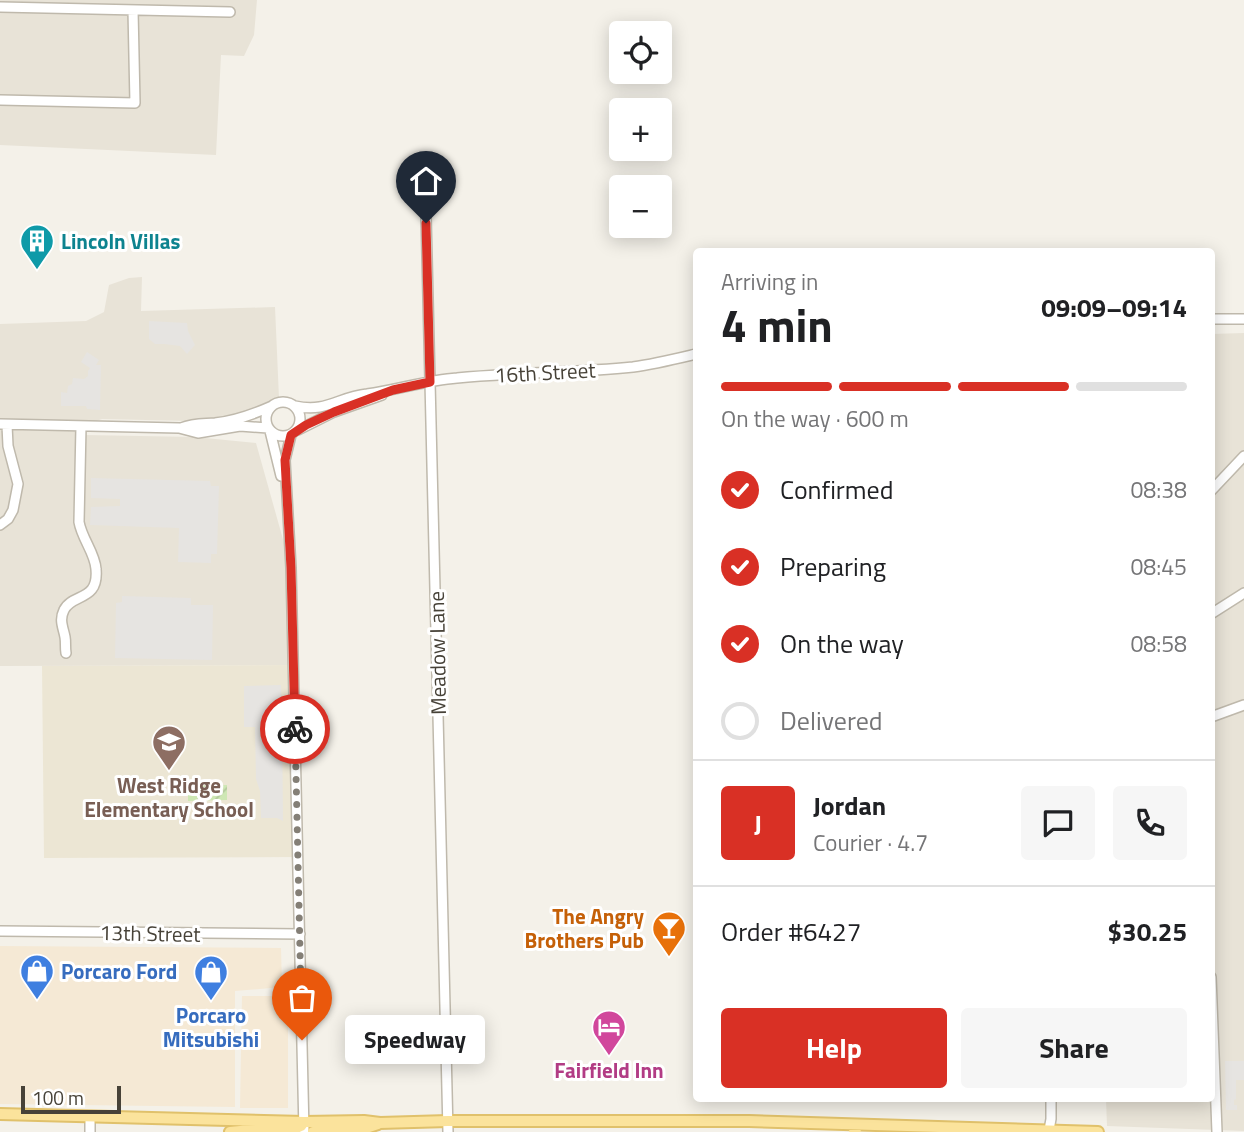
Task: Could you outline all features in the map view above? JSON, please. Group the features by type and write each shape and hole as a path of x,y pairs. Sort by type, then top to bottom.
{"main road":[{"path":"0,1114 304,1127 364,1121 448,1127 749,1121 909,1129 1098,1132"},
{"path":"313,1132 360,1130 380,1123"},
{"path":"230,1132 289,1131 304,1127"},
{"path":"896,1132 909,1129"},
{"path":"1002,1132 1014,1129"}],"street":[{"path":"0,7 230,12"},
{"path":"0,100 135,103 133,10"},
{"name":"Meadow Lane","path":"425,173 448,1127"},
{"path":"1215,319 1244,319"},
{"name":"16th Street","path":"179,428 242,418 284,402 306,408 322,408 358,395 430,382 466,377 634,367 693,355"},
{"name":"16th Street","path":"4,425 179,428 198,433 240,426 269,429 280,436 293,433 334,412 393,390"},
{"path":"272,406 266,421 287,498"},
{"path":"295,406 301,416 299,427 293,433 285,460 291,568 304,1127"},
{"path":"0,525 8,519 13,510 18,484 4,425"},
{"path":"66,653 61,625 63,611 67,605 91,591 96,573 79,523 81,426"},
{"path":"1215,487 1244,456"},
{"path":"1215,611 1244,593"},
{"path":"1215,716 1244,705"},
{"name":"13th Street","path":"0,931 300,934"},
{"path":"1215,1080 1217,1132"},
{"path":"1048,1131 1051,1102"},
{"path":"90,1117 90,1132"}],"shaded area":[{"path":"0,0 257,0 254,35 244,56 221,55 216,155 0,145"},
{"path":"142,277 141,311 275,307 279,398 230,418 190,421 102,419 82,426 85,497 85,435 195,437 256,443 291,568 293,665 0,666 0,324 86,321 104,312 109,285"},
{"path":"149,321 187,323 195,345 187,354 180,346 155,344 149,339"},
{"path":"1244,333 1244,1131 1107,1126 1106,1102 1215,1102 1215,334"},
{"path":"87,352 99,360 96,365 101,365 100,410 87,409 86,406 61,406 61,392 67,393 73,378 84,379 88,376 90,368 81,362"},
{"path":"91,478 210,481 211,486 219,486 217,554 211,554 211,563 178,562 179,528 90,525 91,507 120,506 120,499 91,498"},
{"path":"122,596 191,598 191,605 213,605 212,660 115,658 116,603 122,602"},
{"name":"West Ridge Elementary School","path":"293,665 298,857 44,858 42,666"},
{"path":"281,685 283,821 277,818 261,818 260,791 256,779 255,727 244,727 244,686"},
{"path":"0,946 281,948 282,987 235,991 235,1107 0,1104"},
{"path":"242,996 288,996 288,1108 240,1108"},
{"path":"1225,1061 1244,1061 1244,1080 1236,1080 1234,1105 1237,1105 1237,1110 1226,1110"}],"green space":[{"path":"227,785 227,800 188,801 188,786"}],"way so far":[{"path":"295,729 302,1040"}],"place":[{"name":"Lincoln Villas","path":"37,271"},
{"name":"West Ridge Elementary School","path":"169,772"},
{"name":"The Angry Brothers Pub","path":"669,958"},
{"name":"Porcaro Ford","path":"37,1001"},
{"name":"Porcaro Mitsubishi","path":"211,1002"},
{"name":"Speedway","path":"302,1040"},
{"name":"Fairfield Inn","path":"609,1057"}],"route":[{"path":"295,729 286,450 291,435 306,425 393,390 430,382 426,223"}]}
